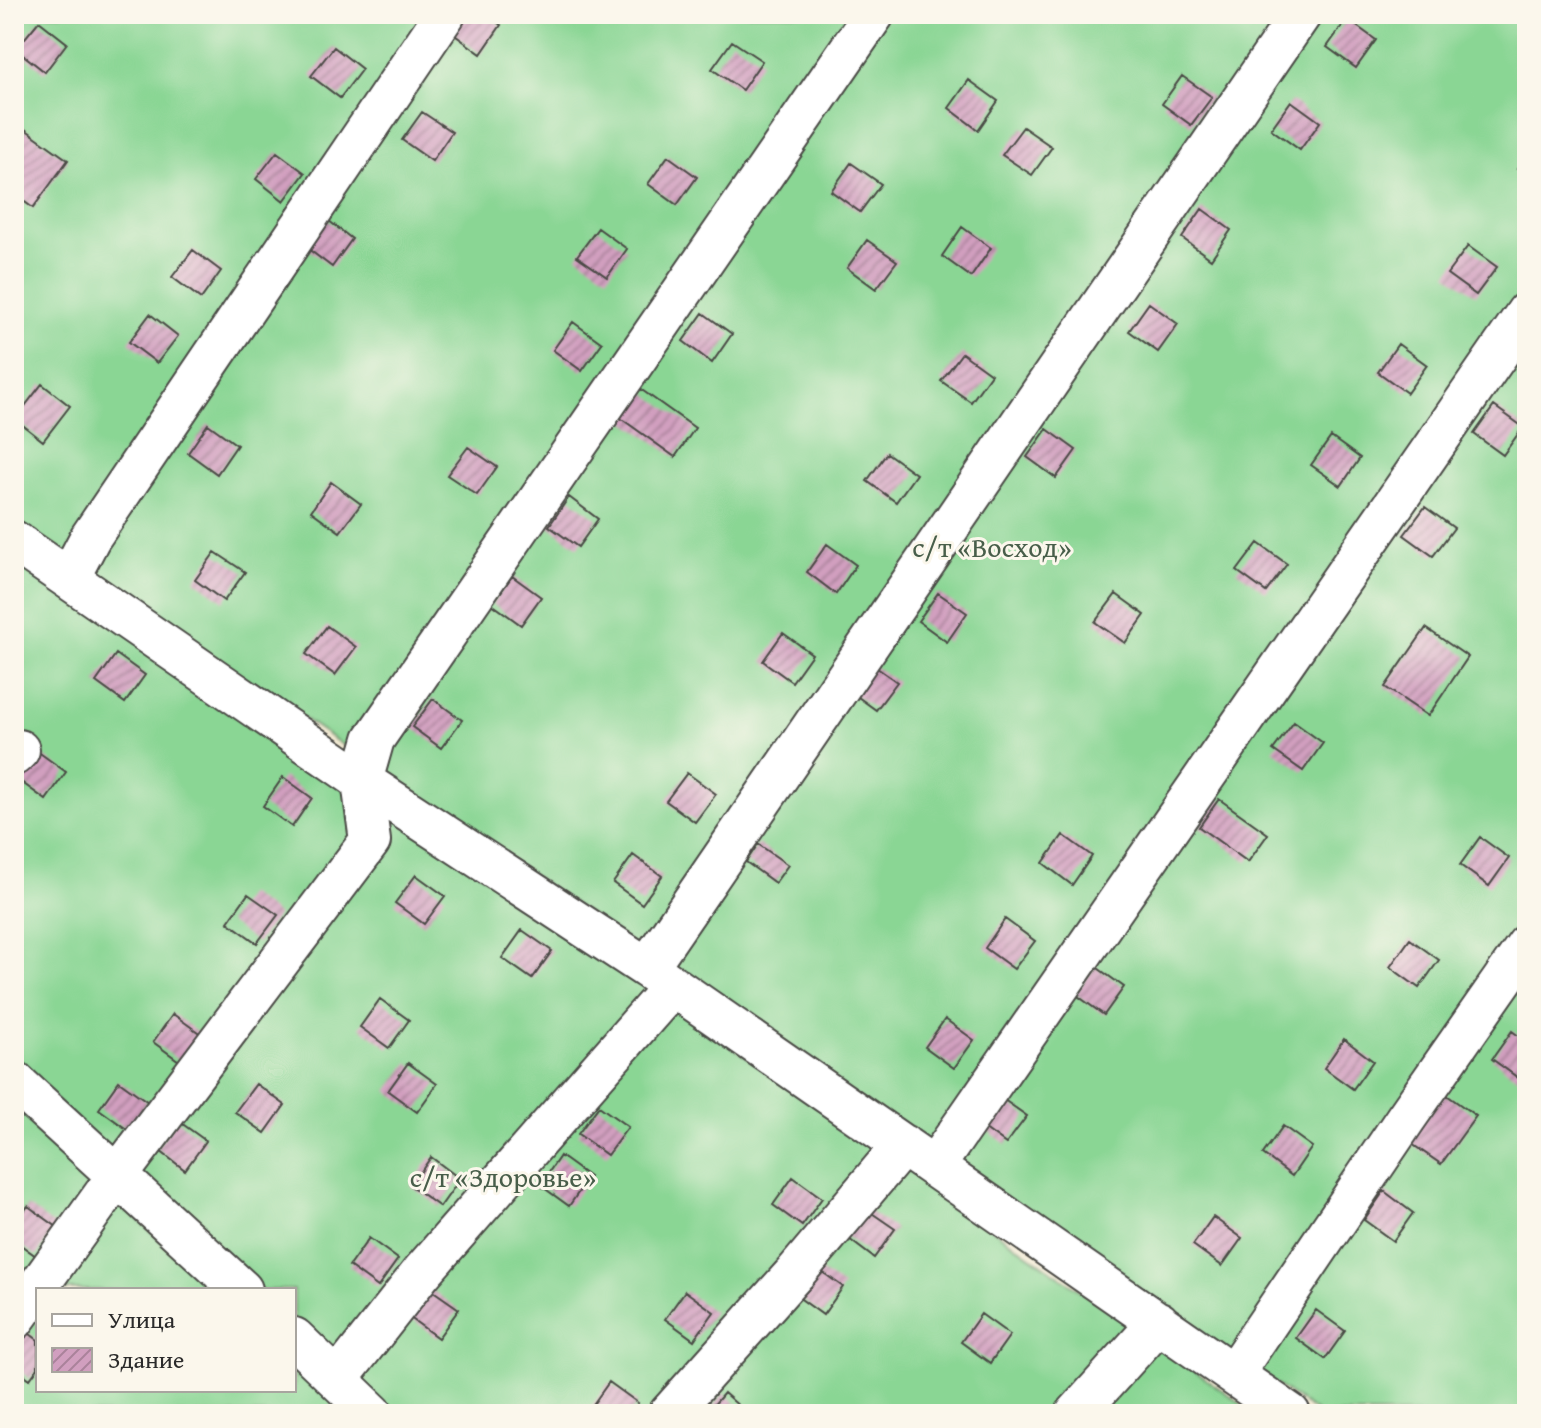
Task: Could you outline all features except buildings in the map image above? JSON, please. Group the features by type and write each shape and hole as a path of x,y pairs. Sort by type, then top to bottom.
{"lane":[{"path":"69,578 90,538 445,14"},
{"path":"37,1288 118,1175 370,841 362,781 374,739 874,14"},
{"path":"338,1379 660,977 1301,14"},
{"path":"669,1414 795,1273 918,1156 1527,312"},
{"path":"14,541 362,781 660,977 1290,1414"},
{"path":"1233,1374 1397,1130 1527,945"},
{"path":"14,1081 240,1288"},
{"path":"14,1320 36,1289"},
{"path":"1076,1414 1159,1322"},
{"path":"296,1340 373,1414"}],"green space":[{"name":"с/т «Восход»","path":"14,14 1527,14 1527,1414 1319,1414 14,520"},
{"name":"с/т «Здоровье»","path":"14,556 647,987 1256,1414 395,1414 296,1323 296,1288 259,1288 14,1062"},
{"path":"14,1106 213,1288 36,1288 36,1392 296,1392 296,1365 350,1414 14,1414"}]}
